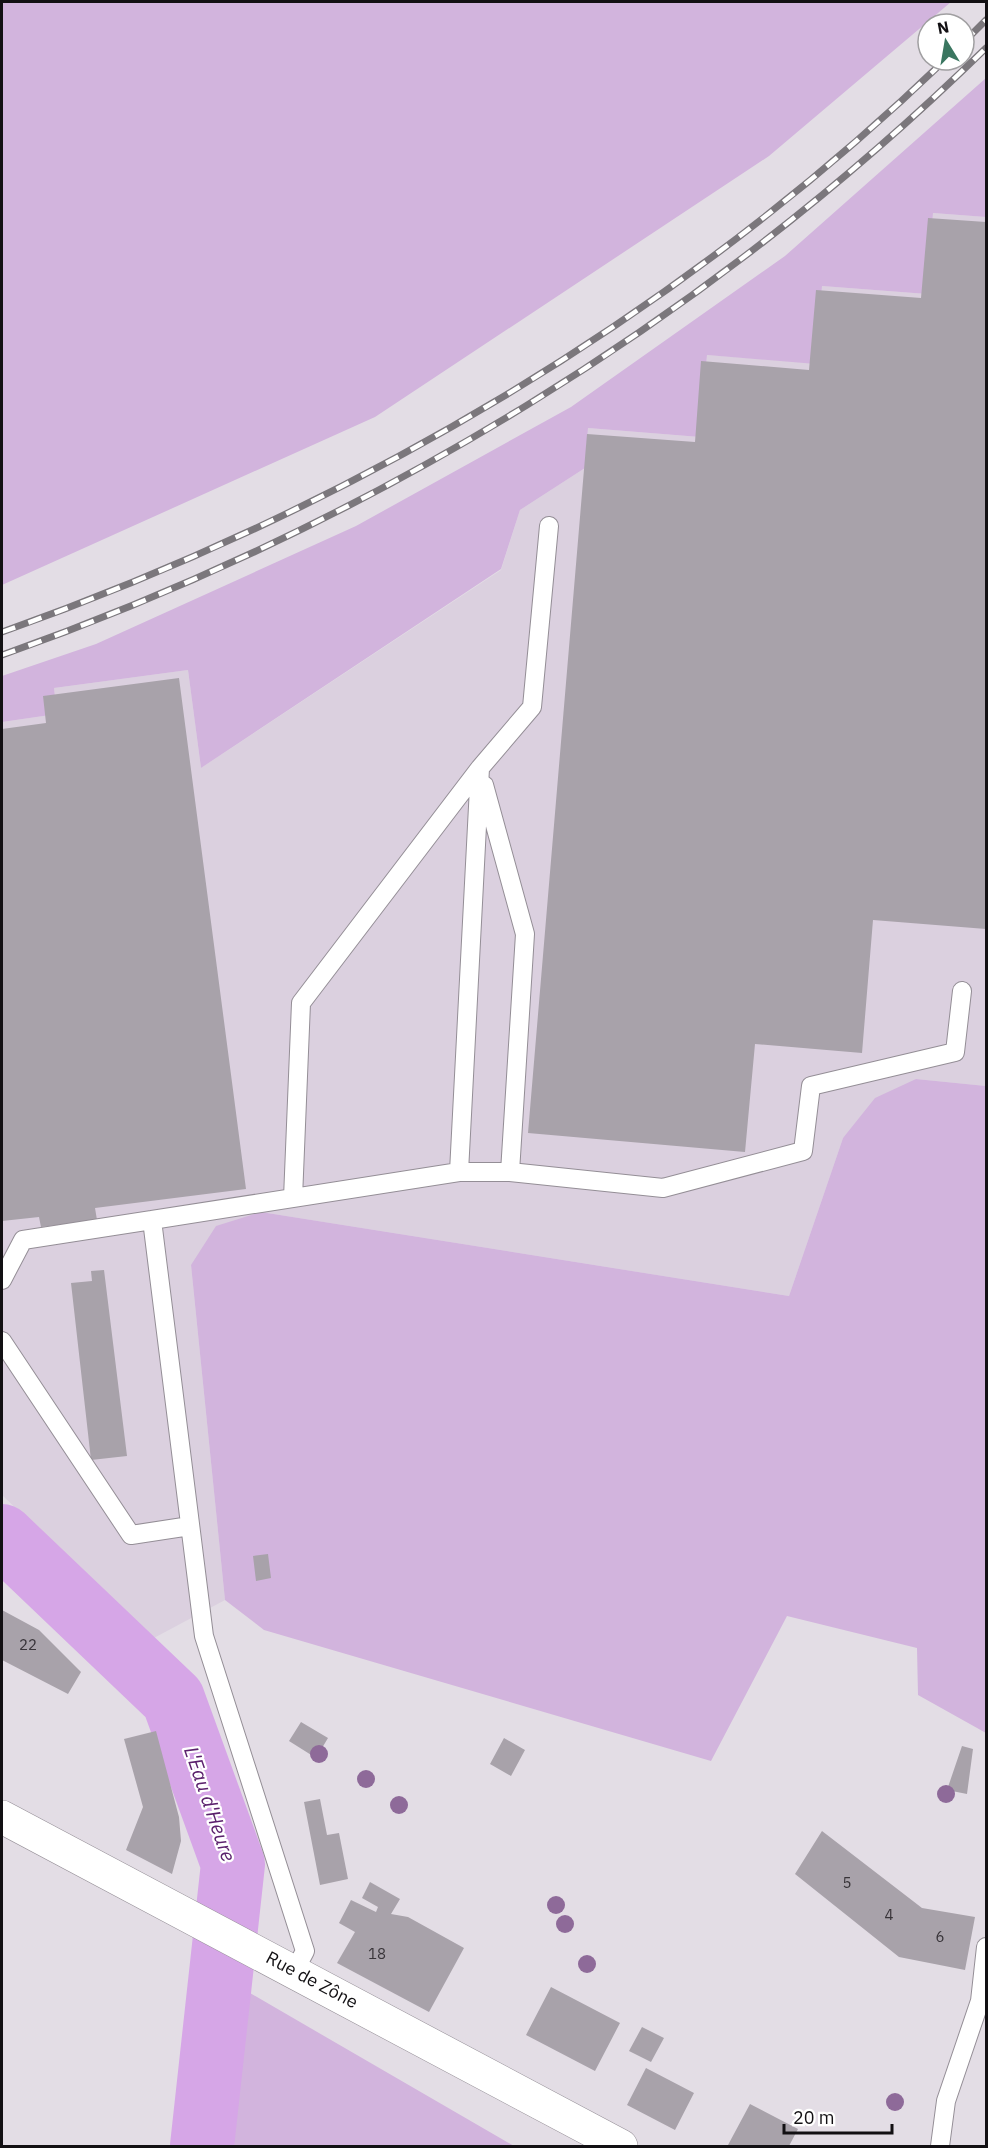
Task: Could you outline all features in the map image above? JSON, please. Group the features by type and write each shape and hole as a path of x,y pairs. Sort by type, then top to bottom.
{"street":[{"name":"Rue de Zône","path":"2,1816 295,1970 621,2146"}],"lane":[{"path":"293,1198 302,1003 480,768 532,707 549,526"},
{"path":"459,1172 480,768"},
{"path":"480,768 525,934 510,1172"},
{"path":"2,1280 23,1240 459,1172 510,1172 663,1188 803,1151 811,1086 955,1052 962,991"},
{"path":"152,1220 204,1635 305,1951 295,1970"},
{"path":"2,1341 131,1535 190,1526"},
{"path":"940,2146 946,2101 980,2001 987,1947"}],"shaded area":[{"path":"2,2 951,2 939,12 916,12 916,32 769,156 375,417 2,585"},
{"path":"986,78 986,217 933,213 927,294 822,286 816,364 707,355 700,437 588,428 585,468 520,510 501,569 201,768 188,670 54,688 57,714 2,722 2,676 96,644 356,526 571,407 785,256"},
{"path":"933,213 986,217 986,1086 916,1079 843,1138 789,1296 261,1212 191,1265 225,1600 152,1639 2,1495 2,722 57,714 54,688 188,670 201,768 501,570 520,510 585,468 588,428 700,437 707,355 816,363 822,286 927,294"},
{"path":"916,1079 986,1086 986,1733 918,1695 917,1648 787,1616 711,1761 264,1630 225,1600 191,1265 216,1226 261,1212 789,1296 843,1138 875,1098"},
{"path":"243,1989 514,2146 227,2146"}],"building":[{"path":"928,218 986,222 986,929 873,920 862,1053 755,1044 745,1152 528,1133 587,434 695,442 701,361 809,370 816,290 921,298"},
{"path":"179,678 246,1189 95,1208 97,1220 41,1227 39,1217 2,1221 2,729 46,723 43,696"},
{"path":"104,1270 127,1456 91,1460 71,1283 92,1281 91,1271"},
{"path":"268,1554 271,1578 256,1581 253,1556"},
{"path":"2,1610 39,1630 81,1672 68,1694 2,1660"},
{"path":"301,1722 328,1738 316,1758 289,1741"},
{"path":"156,1731 179,1817 181,1841 172,1874 126,1850 143,1807 124,1739"},
{"path":"504,1738 525,1750 511,1776 490,1764"},
{"path":"962,1746 973,1749 967,1794 947,1790"},
{"path":"320,1799 327,1835 339,1833 348,1879 320,1885 304,1802"},
{"path":"822,1831 922,1908 975,1917 965,1970 899,1957 795,1874"},
{"path":"370,1882 400,1899 391,1914 408,1917 464,1948 429,2012 337,1963 355,1932 339,1923 351,1900 376,1912 378,1907 362,1898"},
{"path":"551,1987 620,2023 595,2071 526,2035"},
{"path":"642,2027 664,2038 651,2062 629,2051"},
{"path":"646,2068 694,2093 675,2130 627,2105"},
{"path":"750,2104 798,2129 789,2146 728,2145"}],"waterway":[{"name":"L'Eau d'Heure","path":"2,1536 173,1699 233,1864 202,2146"}],"railway":[{"path":"976,30 986,20"},
{"path":"2,655 138,603 271,544 401,478 527,405 649,326 766,239 879,147 986,48"},
{"path":"2,632 131,583 259,527 383,465 504,396 621,321 734,240 842,153 932,72"}]}
